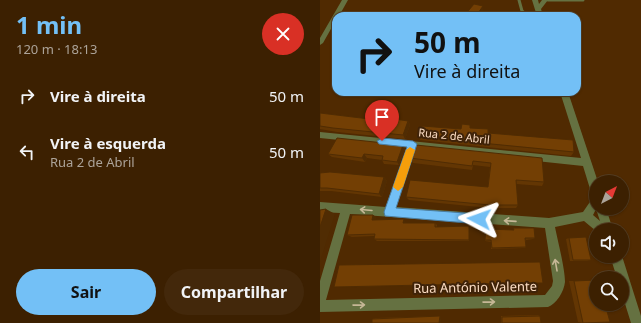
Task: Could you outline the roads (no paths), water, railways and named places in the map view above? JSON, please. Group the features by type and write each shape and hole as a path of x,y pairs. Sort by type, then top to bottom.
{"street":[{"path":"338,12 345,0"},
{"path":"535,0 539,12"},
{"path":"538,9 545,0"},
{"path":"320,43 332,22"},
{"path":"565,96 590,175"},
{"name":"Rua 2 de Abril","path":"320,135 586,162"},
{"path":"389,212 413,144"},
{"path":"320,207 549,223 586,216 589,211"},
{"path":"320,301 347,208"},
{"path":"586,216 594,223"},
{"name":"Rua António Valente","path":"320,306 548,301 558,288 559,281 549,223"},
{"path":"618,263 636,323"}],"lane":[{"path":"519,0 522,12"},
{"path":"548,0 583,0"}]}
